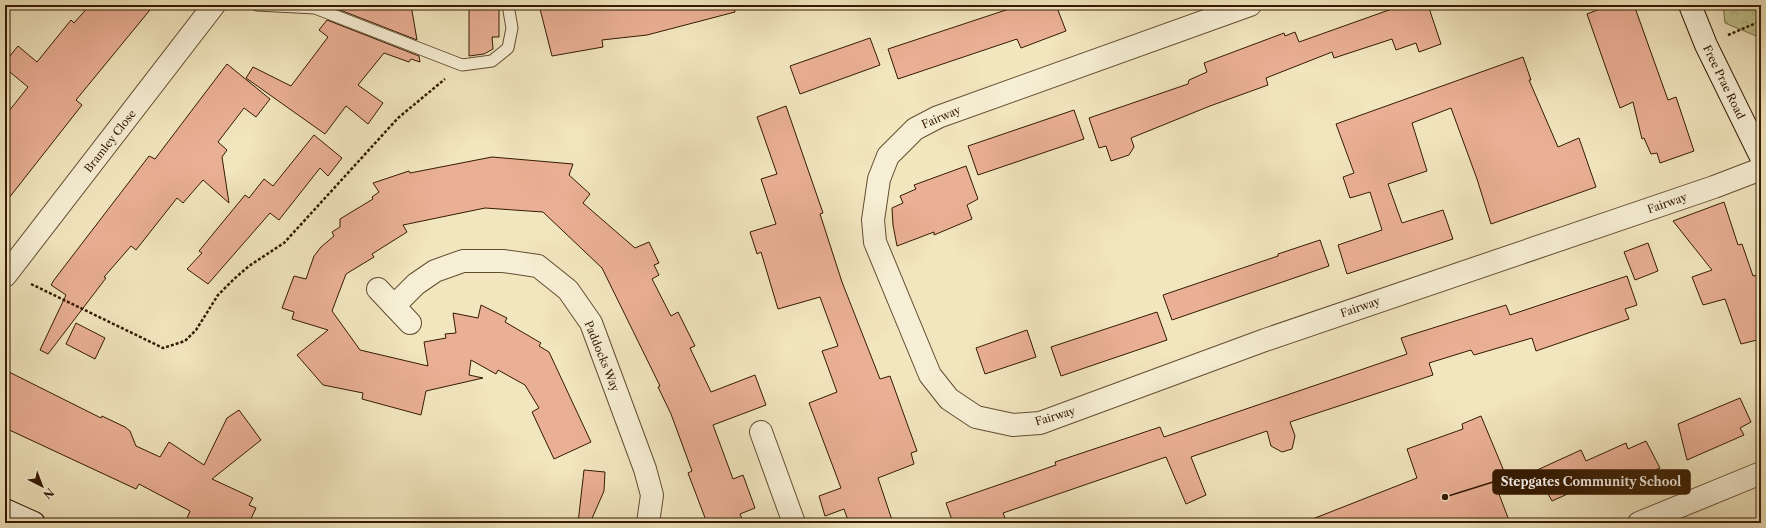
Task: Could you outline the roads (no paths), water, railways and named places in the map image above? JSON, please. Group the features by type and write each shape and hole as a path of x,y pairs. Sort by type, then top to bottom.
{"street":[{"name":"Bramley Close","path":"7,269 214,5"},
{"name":"Fairway","path":"1250,5 938,117 915,129 888,156 879,179 873,220 874,242 930,375 949,399 976,417 1013,425 1040,423 1265,340 1714,187 1761,169"},
{"name":"Free Prae Road","path":"1690,5 1706,45 1761,157"},
{"name":"Paddocks Way","path":"394,306 416,284 435,271 463,261 503,261 538,266 568,290 591,323 645,469 652,495 648,523"},
{"path":"378,289 410,323"},
{"path":"761,432 794,523"},
{"path":"1646,522 1761,472"},
{"path":"5,510 34,523"}],"lane":[{"path":"257,5 315,8 462,65 492,61 508,48 512,28 508,5"}],"place":[{"name":"Stepgates Community School","path":"1445,497"}]}
